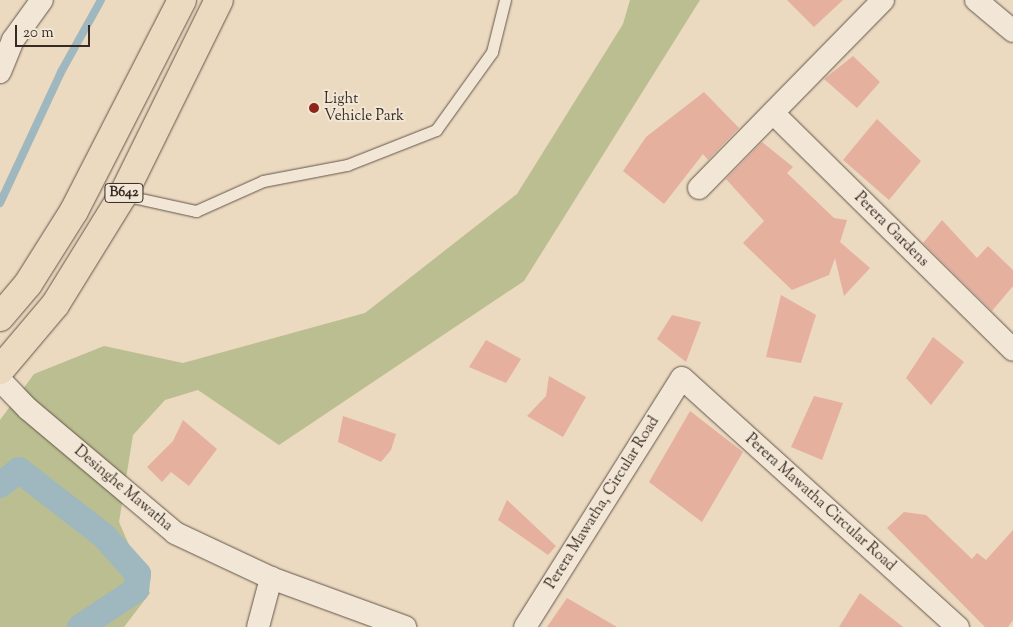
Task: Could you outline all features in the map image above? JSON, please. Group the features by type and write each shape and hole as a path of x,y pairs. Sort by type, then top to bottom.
{"main road":[{"name":"B642","path":"0,317 28,284 74,211 182,0"},
{"name":"B642","path":"0,370 55,305 123,195 219,0"}],"street":[{"path":"0,72 13,40 42,0"},
{"path":"699,188 883,0"},
{"path":"976,0 1013,31"},
{"name":"Perera Gardens","path":"773,113 1011,346"},
{"name":"Perera Mawatha, Circular Road","path":"525,627 682,378"},
{"name":"Perera Mawatha Circular Road","path":"682,378 958,627"},
{"name":"Desinghe Mawatha","path":"0,380 28,409 175,533 271,578 405,627"},
{"path":"258,627 271,578"}],"lane":[{"path":"123,195 196,211 263,181 347,165 436,130 492,52 505,0"}],"green space":[{"path":"630,0 700,0 524,281 279,445 198,390 165,400 133,435 119,522 150,593 124,627 0,627 0,420 34,374 104,346 183,363 365,313 517,194 623,24"}],"building":[{"path":"787,0 843,0 814,27"},
{"path":"853,56 880,82 857,108 824,79"},
{"path":"704,92 739,128 708,160 703,154 664,204 623,171 646,137"},
{"path":"877,119 921,161 889,200 843,160"},
{"path":"762,142 793,167 787,173 834,218 847,220 840,242 870,268 844,296 835,258 829,275 792,290 743,243 764,221 726,179"},
{"path":"942,220 977,258 988,246 1013,270 1013,286 992,311 923,243"},
{"path":"781,295 816,315 801,363 766,357"},
{"path":"672,315 701,322 686,362 657,339"},
{"path":"933,337 964,362 931,405 906,378"},
{"path":"486,340 521,359 506,383 469,367"},
{"path":"549,376 586,397 563,437 527,416 546,396"},
{"path":"814,396 843,403 822,460 791,447"},
{"path":"690,411 743,452 702,522 649,482"},
{"path":"343,416 396,434 391,450 381,462 338,442"},
{"path":"183,420 217,449 189,486 171,472 162,482 147,467 173,441"},
{"path":"507,500 556,546 548,555 498,520"},
{"path":"904,512 926,515 972,559 977,553 986,560 1013,530 1013,620 1008,627 985,627 887,528"},
{"path":"860,593 903,627 839,627"},
{"path":"567,598 617,627 547,627"}],"waterway":[{"path":"0,203 61,72 101,0"},
{"path":"0,485 19,470 104,536 138,574 136,590 80,627"}],"place":[{"name":"Light Vehicle Park","path":"314,108"}]}
